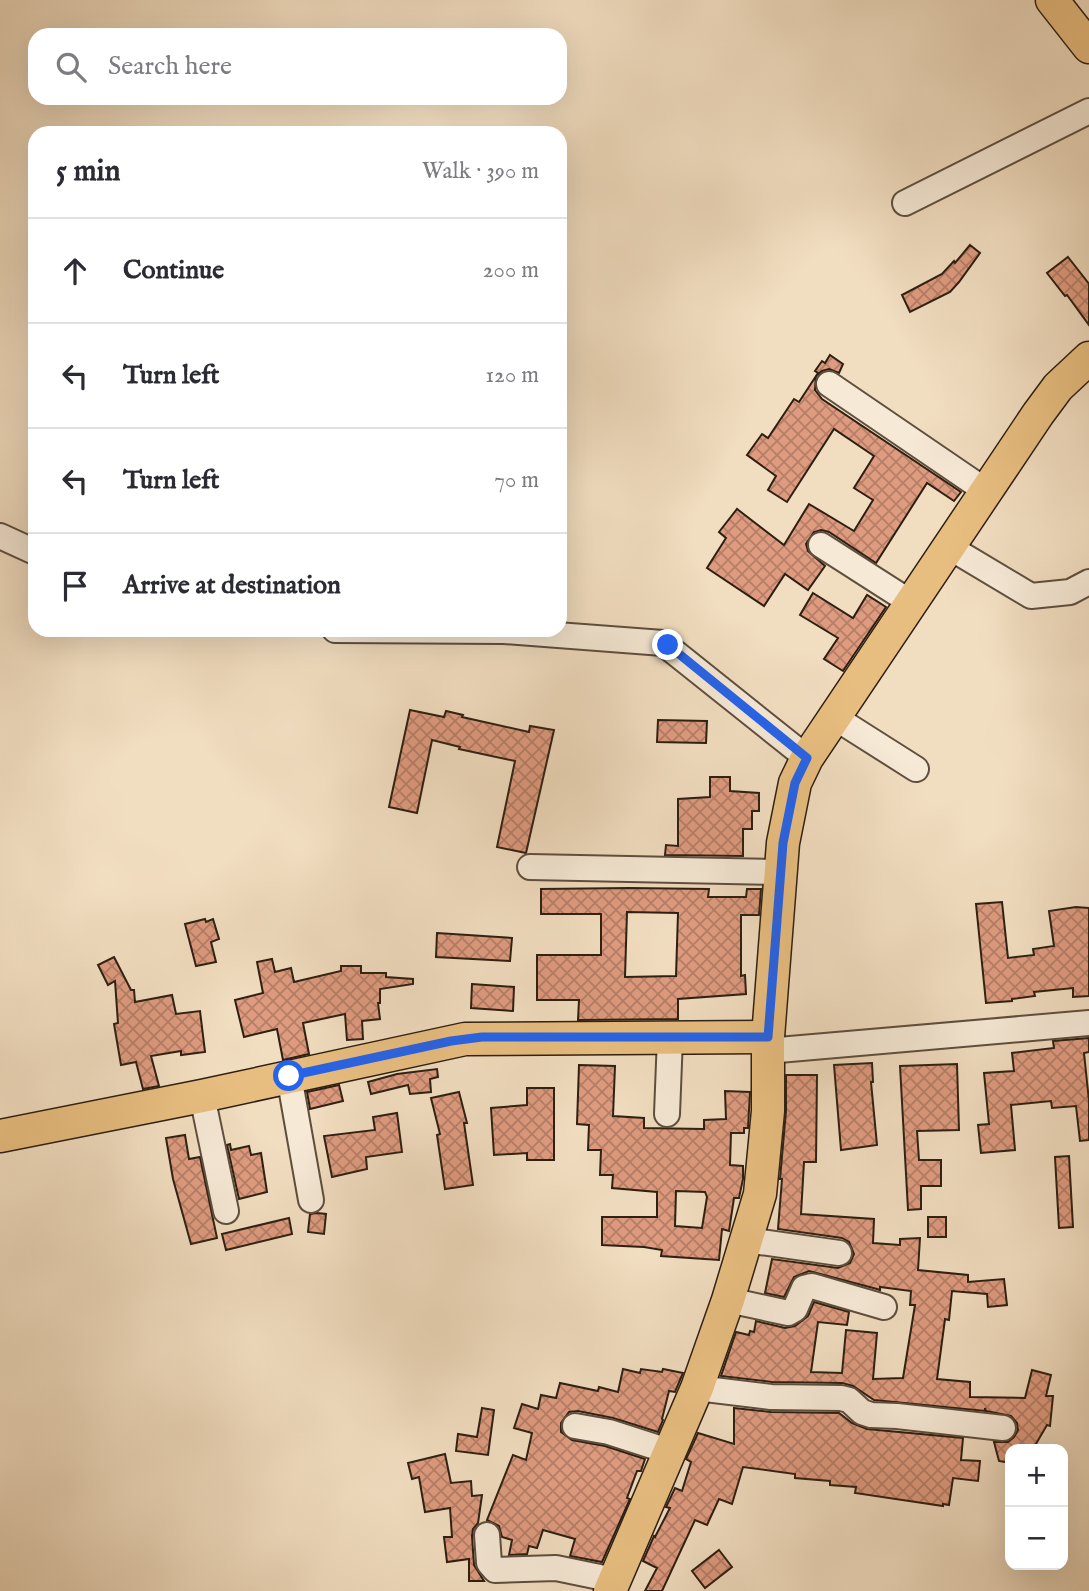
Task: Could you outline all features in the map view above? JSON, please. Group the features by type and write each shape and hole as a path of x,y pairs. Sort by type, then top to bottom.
{"main road":[{"path":"1052,0 1087,40"},
{"path":"612,1586 697,1388 728,1300 760,1194 765,1166 768,1044 780,872 795,783 807,758 986,491 1058,387 1089,358"},
{"path":"0,1136 473,1038 670,1037 768,1044"}],"street":[{"path":"905,203 1089,111"},
{"path":"829,384 986,491"},
{"path":"0,536 28,549"},
{"path":"821,545 910,602"},
{"path":"949,547 1031,596 1070,592 1089,582"},
{"path":"567,636 663,643 807,758"},
{"path":"834,717 916,769"},
{"path":"530,867 780,872"},
{"path":"768,1044 1089,1023"},
{"path":"667,1114 670,1037"},
{"path":"289,1076 311,1200"},
{"path":"202,1096 226,1212"},
{"path":"746,1240 839,1252"},
{"path":"728,1300 788,1313 795,1309 804,1289 812,1286 884,1307"},
{"path":"697,1388 771,1398 841,1398 871,1415 1003,1428"},
{"path":"575,1426 609,1432 671,1452"},
{"path":"487,1535 489,1563 495,1570 556,1568 612,1586"}],"building":[{"path":"970,245 980,253 959,282 950,292 910,312 902,295 942,274"},
{"path":"1068,257 1089,284 1089,325 1047,273"},
{"path":"830,355 843,364 839,373 829,369 816,376 818,373 815,371"},
{"path":"816,376 815,390 822,399 961,492 954,501 927,483 876,563 829,532 814,532 806,544 808,551 825,566 808,590 785,574 764,606 707,568 726,538 719,532 737,509 784,545 809,504 854,531 873,500 854,488 874,456 834,429 787,502 768,490 776,476 747,455 762,434 768,438 794,399 799,402"},
{"path":"813,593 853,618 867,595 886,607 843,671 824,659 838,638 800,615"},
{"path":"410,710 444,717 446,711 529,732 530,726 554,730 526,853 497,847 515,761 459,749 460,747 432,740 417,813 389,807"},
{"path":"658,720 707,721 706,743 657,742"},
{"path":"710,777 730,777 730,791 759,793 759,811 752,811 752,829 743,829 743,856 665,855 666,845 678,846 678,799 710,797"},
{"path":"541,889 709,889 708,897 746,897 747,889 761,889 759,915 741,915 741,976 745,975 746,994 678,999 678,1019 578,1020 579,1000 537,1000 537,955 601,955 601,914 541,914","holes":["627,912 678,913 676,976 625,977"]},
{"path":"1002,902 1008,958 1034,955 1033,949 1054,946 1049,911 1089,908 1089,996 1073,997 1073,988 1034,992 1035,996 986,1003 976,904"},
{"path":"205,919 206,922 213,919 219,939 211,942 216,962 196,966 185,924"},
{"path":"437,933 512,938 510,961 436,957"},
{"path":"114,957 131,990 134,990 135,1002 172,995 176,1014 200,1011 205,1052 181,1055 181,1051 151,1056 159,1086 143,1089 136,1062 121,1065 114,1024 118,1023 115,981 108,985 98,965"},
{"path":"272,959 275,972 291,968 294,982 341,971 341,966 361,966 361,973 386,973 386,977 413,979 413,984 380,989 380,1019 362,1021 363,1039 347,1040 345,1014 303,1023 309,1054 283,1060 277,1029 244,1037 235,1000 263,993 257,962"},
{"path":"472,984 514,987 513,1011 471,1008"},
{"path":"1089,1038 1089,1052 1084,1053 1089,1101 1089,1140 1080,1141 1076,1106 1052,1108 1051,1101 1011,1105 1015,1150 981,1153 978,1125 989,1124 984,1073 1014,1071 1012,1053 1054,1048 1053,1041"},
{"path":"872,1063 871,1082 877,1145 841,1150 834,1065"},
{"path":"957,1064 959,1130 917,1131 919,1160 941,1160 941,1186 921,1186 921,1209 908,1210 900,1066"},
{"path":"579,1065 615,1066 613,1116 644,1118 644,1128 704,1129 704,1120 726,1119 725,1091 750,1092 748,1128 744,1128 744,1133 731,1133 730,1165 743,1166 743,1179 739,1198 734,1198 729,1231 722,1229 719,1260 661,1256 662,1250 602,1245 602,1217 657,1217 657,1192 612,1188 613,1175 600,1175 601,1150 588,1150 589,1125 577,1124","holes":["676,1191 705,1192 707,1197 702,1228 675,1226"]},
{"path":"437,1069 438,1077 430,1079 431,1092 410,1094 408,1085 371,1094 368,1082 397,1074"},
{"path":"786,1075 817,1075 816,1162 804,1162 801,1214 874,1219 873,1243 900,1245 900,1239 920,1238 918,1270 968,1275 968,1282 1004,1279 1007,1305 988,1307 987,1294 952,1291 949,1320 945,1319 937,1379 970,1382 970,1397 1025,1398 1032,1370 1051,1375 1046,1396 1053,1396 1050,1426 1047,1425 1036,1444 1005,1444 1005,1462 999,1461 994,1442 1008,1442 1018,1430 1017,1423 1011,1416 986,1411 985,1408 985,1411 874,1400 853,1386 842,1383 772,1382 721,1376 736,1332 749,1335 750,1331 754,1332 756,1321 785,1328 795,1326 808,1316 814,1302 849,1312 847,1325 818,1322 811,1372 842,1373 846,1330 877,1333 873,1379 903,1378 915,1305 910,1305 911,1291 880,1287 880,1290 809,1271 794,1277 784,1297 765,1293 772,1259 838,1268 850,1263 854,1254 849,1242 842,1238 778,1229"},
{"path":"339,1085 343,1101 310,1109 307,1092"},
{"path":"527,1088 554,1088 554,1160 527,1160 527,1153 494,1155 491,1108 527,1105"},
{"path":"459,1092 467,1123 464,1123 473,1185 445,1189 437,1135 440,1134 431,1098"},
{"path":"397,1113 402,1152 366,1157 367,1169 332,1177 324,1136 375,1130 373,1117"},
{"path":"185,1135 189,1159 200,1157 217,1238 191,1244 173,1179 166,1138"},
{"path":"230,1144 231,1150 249,1146 251,1155 261,1153 267,1192 239,1199 227,1145"},
{"path":"1069,1156 1073,1227 1059,1228 1055,1157"},
{"path":"310,1214 326,1214 324,1234 308,1232"},
{"path":"928,1217 946,1217 946,1237 928,1237"},
{"path":"289,1218 292,1234 226,1250 222,1234"},
{"path":"623,1369 640,1373 641,1369 662,1372 663,1369 683,1373 675,1392 669,1391 658,1432 613,1418 578,1411 569,1412 561,1423 561,1432 572,1440 605,1446 645,1459 641,1471 637,1471 627,1498 630,1499 602,1562 570,1556 575,1539 543,1530 537,1548 529,1546 527,1554 509,1555 512,1540 502,1537 499,1526 487,1520 513,1455 526,1460 532,1433 514,1428 522,1404 538,1409 541,1395 556,1398 560,1383 618,1392"},
{"path":"482,1408 494,1410 488,1455 456,1451 458,1434 477,1437"},
{"path":"734,1408 771,1412 839,1413 852,1423 867,1429 963,1438 961,1460 980,1461 978,1481 953,1478 949,1505 943,1506 855,1493 856,1487 830,1485 830,1481 795,1478 795,1474 743,1467 732,1504 719,1499 707,1525 695,1520 662,1591 645,1591 657,1568 643,1561 670,1508 666,1507 675,1488 682,1491 691,1462 686,1459 698,1433 734,1444"},
{"path":"445,1454 451,1483 471,1481 472,1496 482,1495 478,1523 472,1536 474,1565 484,1581 469,1581 469,1559 447,1562 444,1537 452,1537 450,1508 425,1512 419,1477 412,1479 408,1463"},
{"path":"719,1550 732,1567 705,1588 692,1571"}],"route":[{"path":"289,1076 451,1041 482,1037 768,1037 783,843 795,783 807,758 668,645"}]}
